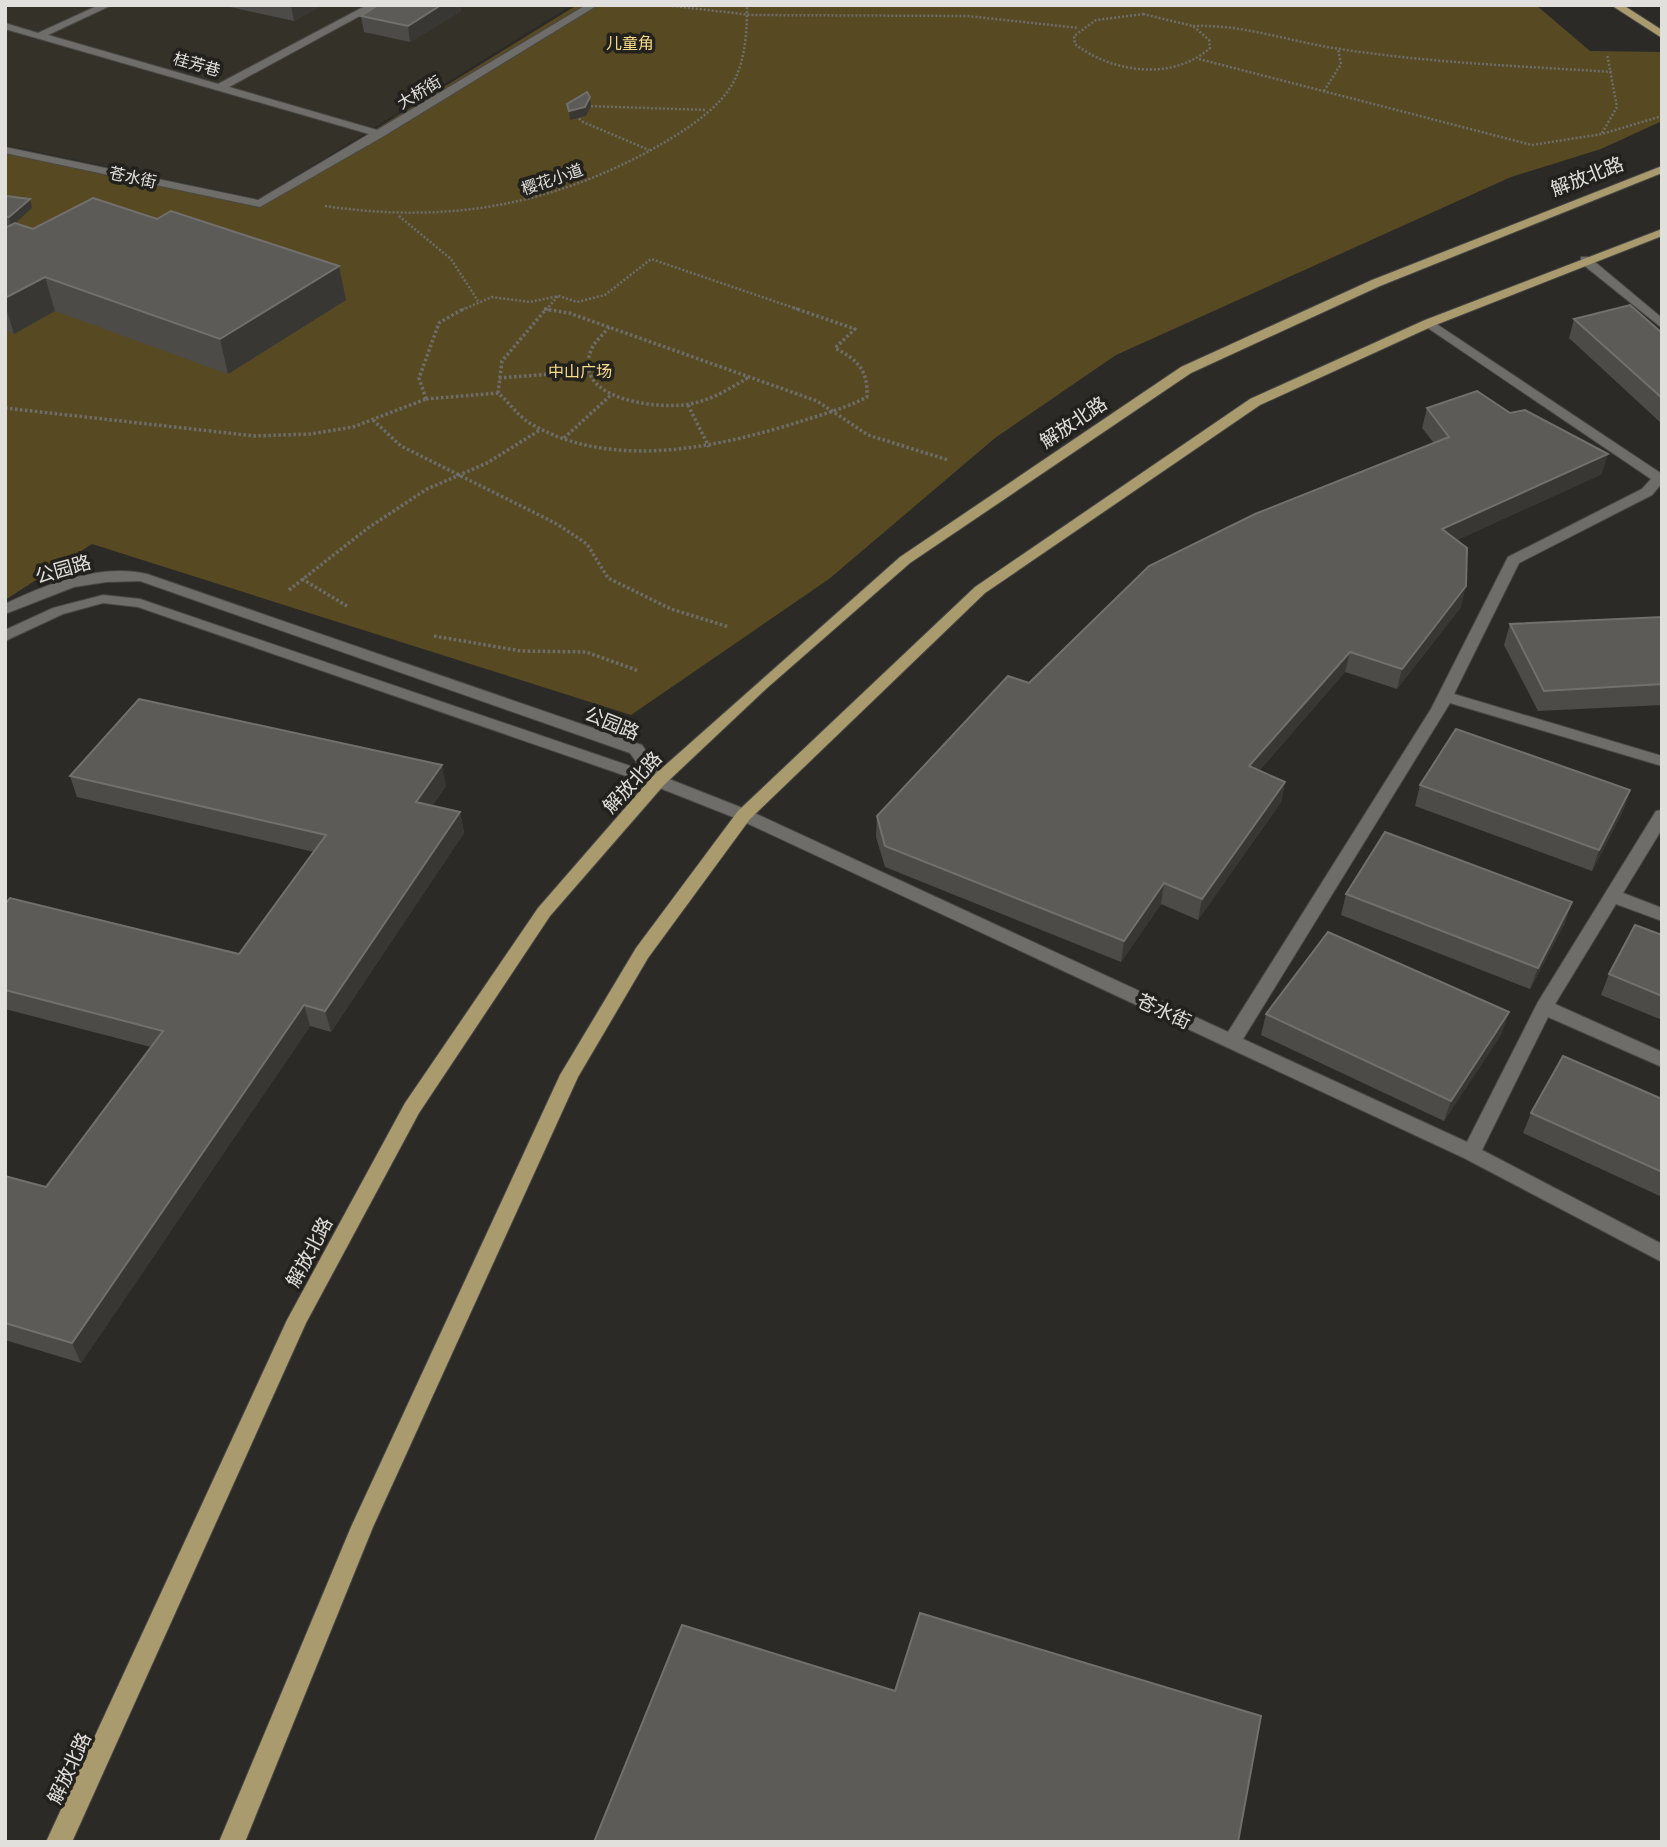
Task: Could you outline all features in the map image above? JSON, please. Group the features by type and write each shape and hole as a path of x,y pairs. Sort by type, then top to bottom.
{"main road":[{"path":"1616,5 1662,35"},
{"name":"解放北路","path":"59,1842 297,1320 412,1108 544,912 659,781 762,685 905,561 1186,370 1376,283 1662,169"},
{"path":"232,1842 362,1527 569,1075 642,953 744,815 980,590 1255,402 1429,323 1662,232"}],"street":[{"path":"41,35 107,5"},
{"path":"221,87 375,5"},
{"name":"大桥街","path":"260,204 593,5"},
{"name":"桂芳巷","path":"5,26 380,134"},
{"name":"苍水街","path":"5,150 260,204"},
{"path":"1585,260 1662,324"},
{"path":"1231,1043 1445,696 1513,560 1647,492 1659,478 1429,323"},
{"name":"公园路","path":"5,610 66,584 97,577 142,577 636,750 659,781"},
{"name":"公园路","path":"5,636 58,611 103,599 139,603 659,781"},
{"path":"1445,696 1662,761"},
{"name":"苍水街","path":"659,781 744,815 1471,1153 1662,1254"},
{"path":"1471,1153 1544,1007 1662,815"},
{"path":"1612,896 1662,915"},
{"path":"1544,1007 1662,1060"}],"path":[{"path":"664,5 701,12 747,15 1026,19 1079,28"},
{"name":"樱花小道","path":"324,206 359,213 398,215 496,208 528,202 576,186 650,151 708,110 734,80 747,5"},
{"path":"1193,26 1209,40 1210,48 1199,58 1165,68 1110,64 1095,59 1075,44 1074,36 1079,28 1090,22 1124,15 1161,16 1193,26 1239,26 1299,43 1338,49 1445,61 1612,72"},
{"path":"1324,90 1341,64 1338,49"},
{"path":"1602,134 1617,107 1607,54"},
{"path":"1199,58 1532,145 1602,134 1662,116"},
{"path":"582,108 600,105 708,110"},
{"path":"577,111 576,116 583,122 650,151"},
{"path":"398,215 451,259 478,301"},
{"path":"426,399 419,378 439,323 478,301 492,297 530,302 559,296 577,302 605,295 650,259 855,328 835,348 862,363 869,378 867,397 848,407 709,447 623,450 564,438 541,429 513,411 498,393 502,361 544,309 559,296"},
{"path":"544,309 569,313 817,401 868,435 948,460"},
{"path":"609,327 591,351 590,371 598,386 612,394 651,405 688,405 717,397 749,377"},
{"path":"499,378 590,371"},
{"path":"5,408 255,436 310,434 373,421 426,399 498,393"},
{"path":"564,438 612,394"},
{"path":"688,405 709,447"},
{"path":"373,421 401,446 456,476 557,524 587,544 608,578 671,609 729,627"},
{"path":"280,598 417,495 487,463 541,429"},
{"path":"302,579 356,609"},
{"path":"423,633 521,651 586,652 639,671"}],"shaded area":[{"path":"5,5 572,5 259,199 5,145"}],"green space":[{"name":"中山广场","path":"577,5 1536,5 1590,51 1662,52 1662,121 1601,149 1511,177 1116,355 995,438 829,579 631,715 92,544 5,600 5,150 261,200"}],"building":[{"path":"378,5 441,5 408,26 361,16"},
{"path":"587,92 590,97 585,107 569,111 567,104"},
{"path":"5,196 30,199 9,217 5,217"},
{"path":"93,198 157,219 171,211 339,266 220,339 45,277 5,298 5,228 15,223 33,229"},
{"path":"1630,305 1662,333 1662,398 1574,319"},
{"path":"1477,391 1510,413 1525,410 1608,454 1442,529 1467,548 1466,586 1402,669 1350,652 1249,766 1285,782 1202,899 1164,883 1124,941 885,846 877,816 1008,676 1029,683 1149,566 1255,514 1449,437 1427,408"},
{"path":"1662,617 1662,684 1544,691 1510,624"},
{"path":"139,699 442,765 416,802 460,812 325,1011 304,1005 72,1343 5,1323 5,1176 46,1187 163,1031 5,990 5,904 10,898 239,954 326,835 70,776"},
{"path":"1456,729 1630,790 1599,850 1420,785"},
{"path":"1385,832 1572,902 1538,968 1346,894"},
{"path":"1635,925 1662,935 1662,996 1609,974"},
{"path":"1328,932 1509,1012 1451,1101 1266,1014"},
{"path":"1563,1056 1662,1099 1662,1172 1531,1113"},
{"path":"920,1613 1261,1716 1238,1842 594,1842 682,1625 895,1691"}],"park label":[{"name":"儿童角","path":"630,43"}]}
